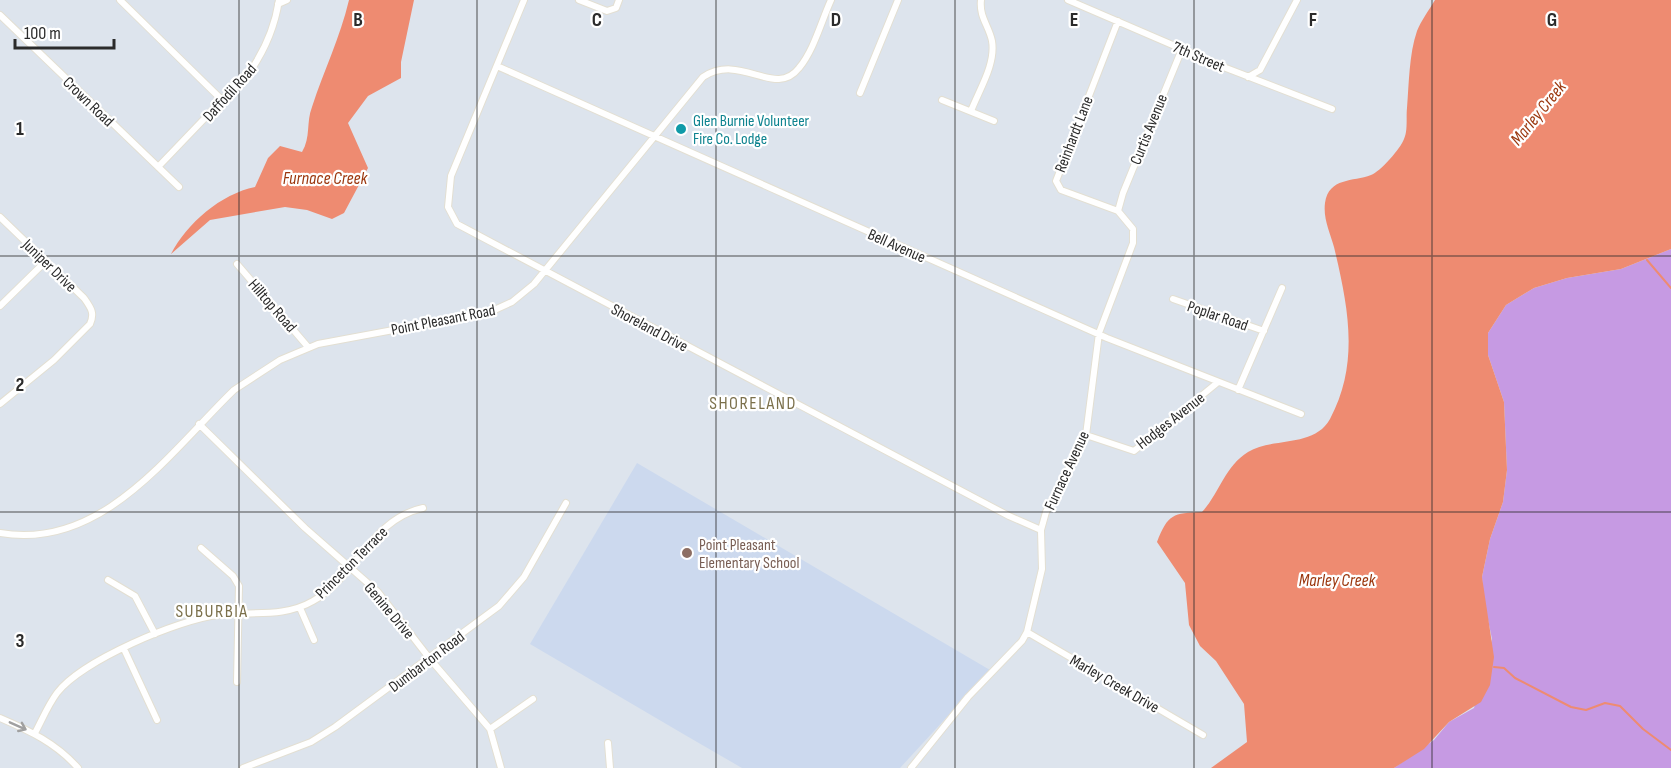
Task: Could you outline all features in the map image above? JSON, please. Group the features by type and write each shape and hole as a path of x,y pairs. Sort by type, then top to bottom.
{"street":[{"path":"120,0 223,101"},
{"path":"278,2 287,0"},
{"name":"Shoreland Drive","path":"524,0 451,176 448,207 457,224 998,511 1041,530"},
{"path":"579,0 607,11 616,8 619,0"},
{"name":"Point Pleasant Road","path":"0,533 38,534 80,524 111,509 234,390 252,376 308,347 490,312 522,295 544,272 696,84 718,69 737,68 771,79 787,78 794,74 807,54 831,0"},
{"path":"860,93 898,0"},
{"path":"971,111 992,55 992,43 983,21 981,0"},
{"name":"7th Street","path":"1068,0 1248,77 1332,109"},
{"path":"1248,77 1260,70 1297,0"},
{"name":"Daffodil Road","path":"158,167 223,101 262,55 276,21 278,2"},
{"name":"Crown Road","path":"0,15 178,187"},
{"name":"Reinhardt Lane","path":"1118,21 1056,181 1061,190 1118,211"},
{"name":"Curtis Avenue","path":"1118,211 1123,192 1182,49"},
{"name":"Bell Avenue","path":"497,66 1099,333 1217,383 1301,414"},
{"path":"942,100 994,120"},
{"name":"Furnace Avenue","path":"910,768 968,697 1022,641 1027,632 1042,569 1041,530 1046,513 1086,435 1099,333 1132,243 1133,229 1118,211"},
{"name":"Juniper Drive","path":"0,217 84,298 92,309 93,317 90,324 54,360 0,404"},
{"path":"0,306 46,261"},
{"name":"Hilltop Road","path":"237,264 308,347"},
{"path":"1238,390 1282,288"},
{"name":"Poplar Road","path":"1173,299 1264,331"},
{"name":"Hodges Avenue","path":"1086,435 1134,451 1217,383"},
{"name":"Genine Drive","path":"199,424 305,528 378,592 430,659 490,729 501,768"},
{"name":"Dumbarton Road","path":"243,768 311,742 430,659 499,606 524,577 566,503"},
{"name":"Princeton Terrace","path":"35,733 56,693 86,667 154,634 201,616 239,612 275,613 300,608 328,591 393,520 410,511 423,508"},
{"path":"201,548 233,576 239,586 237,682"},
{"path":"108,580 135,596 154,634"},
{"path":"300,608 314,640"},
{"name":"Marley Creek Drive","path":"1027,632 1203,735"},
{"path":"124,649 157,720"},
{"path":"490,729 533,699"},
{"path":"0,718 35,733 54,745 78,768"},
{"path":"608,743 610,768"}],"shaded area":[{"path":"1671,249 1671,768 1394,768 1434,740 1449,722 1474,708 1492,639 1483,596 1482,577 1490,539 1503,502 1507,470 1504,402 1488,355 1488,333 1506,305 1534,288 1567,278 1621,269"},
{"name":"Point Pleasant Elementary School","path":"637,463 990,670 900,768 742,768 685,735 530,644"}],"water":[{"name":"Furnace Creek","path":"349,0 414,0 401,62 401,78 368,96 348,123 368,168 344,213 332,219 307,210 285,207 210,220 171,254 186,231 206,212 230,196 255,187 268,158 280,146 302,152 307,141 310,113"},
{"name":"Marley Creek","path":"1435,0 1671,0 1671,249 1621,269 1567,278 1534,288 1506,305 1488,333 1488,355 1504,402 1507,470 1503,502 1490,539 1482,577 1494,657 1490,685 1481,702 1449,722 1424,749 1394,768 1211,768 1247,742 1244,704 1216,661 1200,646 1189,625 1185,583 1157,542 1168,520 1184,513 1202,512 1228,472 1248,452 1258,447 1314,434 1330,419 1345,377 1348,334 1344,291 1326,220 1327,195 1331,189 1343,182 1375,173 1402,143 1406,132 1414,40"}],"waterway":[{"path":"1647,260 1671,288"},
{"path":"1494,667 1504,668 1515,678 1571,707 1586,710 1605,703 1620,706 1643,729 1671,750"}],"place":[{"name":"Glen Burnie Volunteer Fire Co. Lodge","path":"681,129"},
{"name":"Point Pleasant Elementary School","path":"687,553"}],"district":[{"name":"SHORELAND","path":"753,403"},
{"name":"SUBURBIA","path":"212,611"}]}
